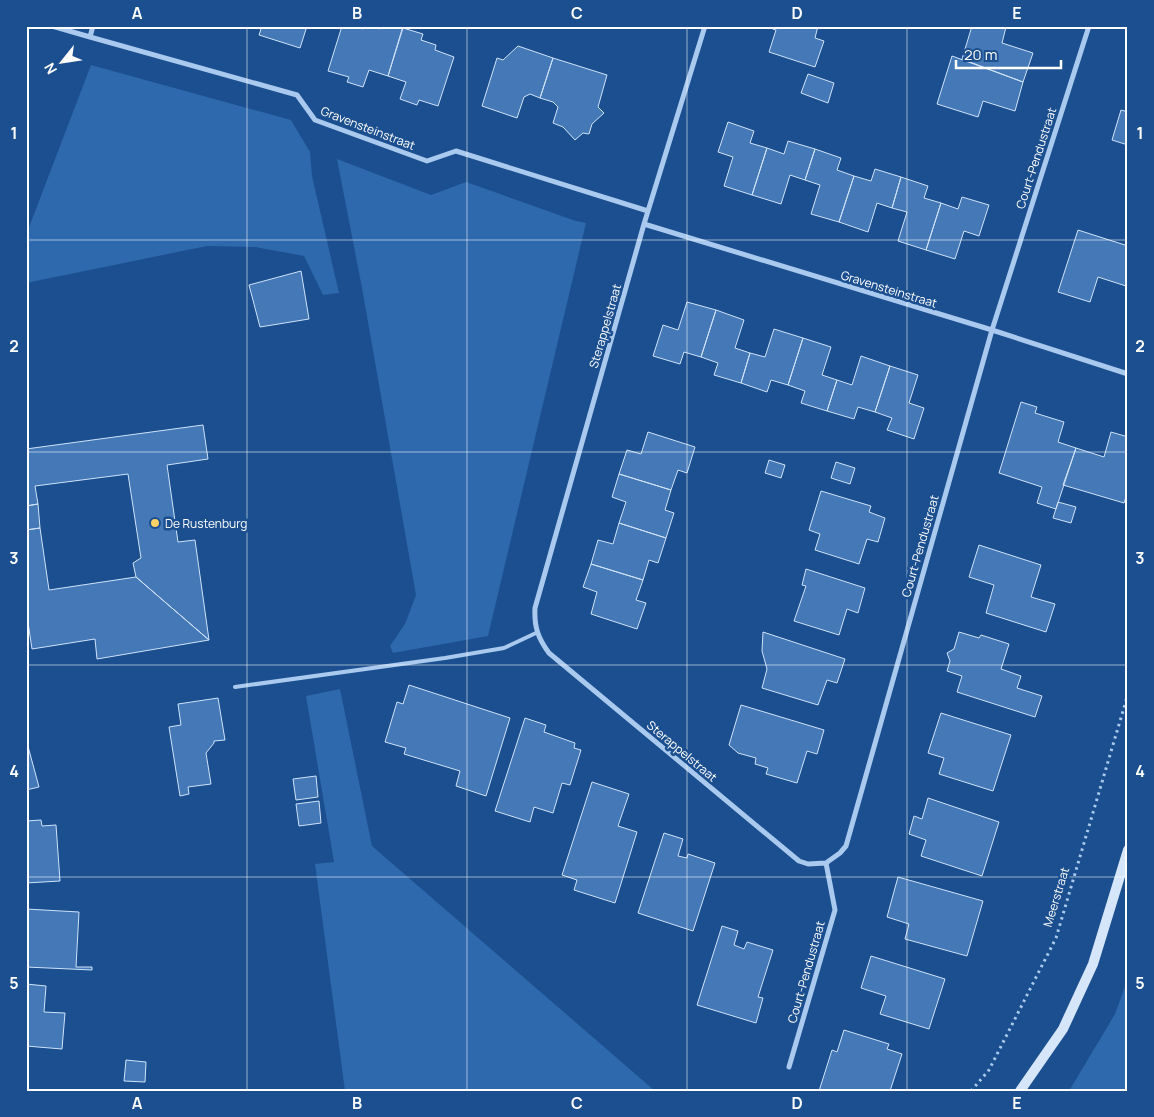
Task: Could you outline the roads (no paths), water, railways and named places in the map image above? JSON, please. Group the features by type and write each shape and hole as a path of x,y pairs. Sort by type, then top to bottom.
{"street":[{"name":"Gravensteinstraat","path":"52,26 297,95 315,120 427,161 456,151 648,211"},
{"path":"90,37 93,26"},
{"name":"Sterappelstraat","path":"705,26 644,224 535,608 534,621 536,633 549,653 799,861 808,864 826,863"},
{"name":"Court-Pendustraat","path":"789,1067 835,910 826,863 846,846 992,330 1089,26"},
{"name":"Gravensteinstraat","path":"644,224 992,330 1128,374"},
{"path":"1020,1091 1063,1029 1094,964 1128,850"}],"lane":[{"path":"236,687 504,648 536,633"}],"place":[{"name":"De Rustenburg","path":"155,523"}]}
